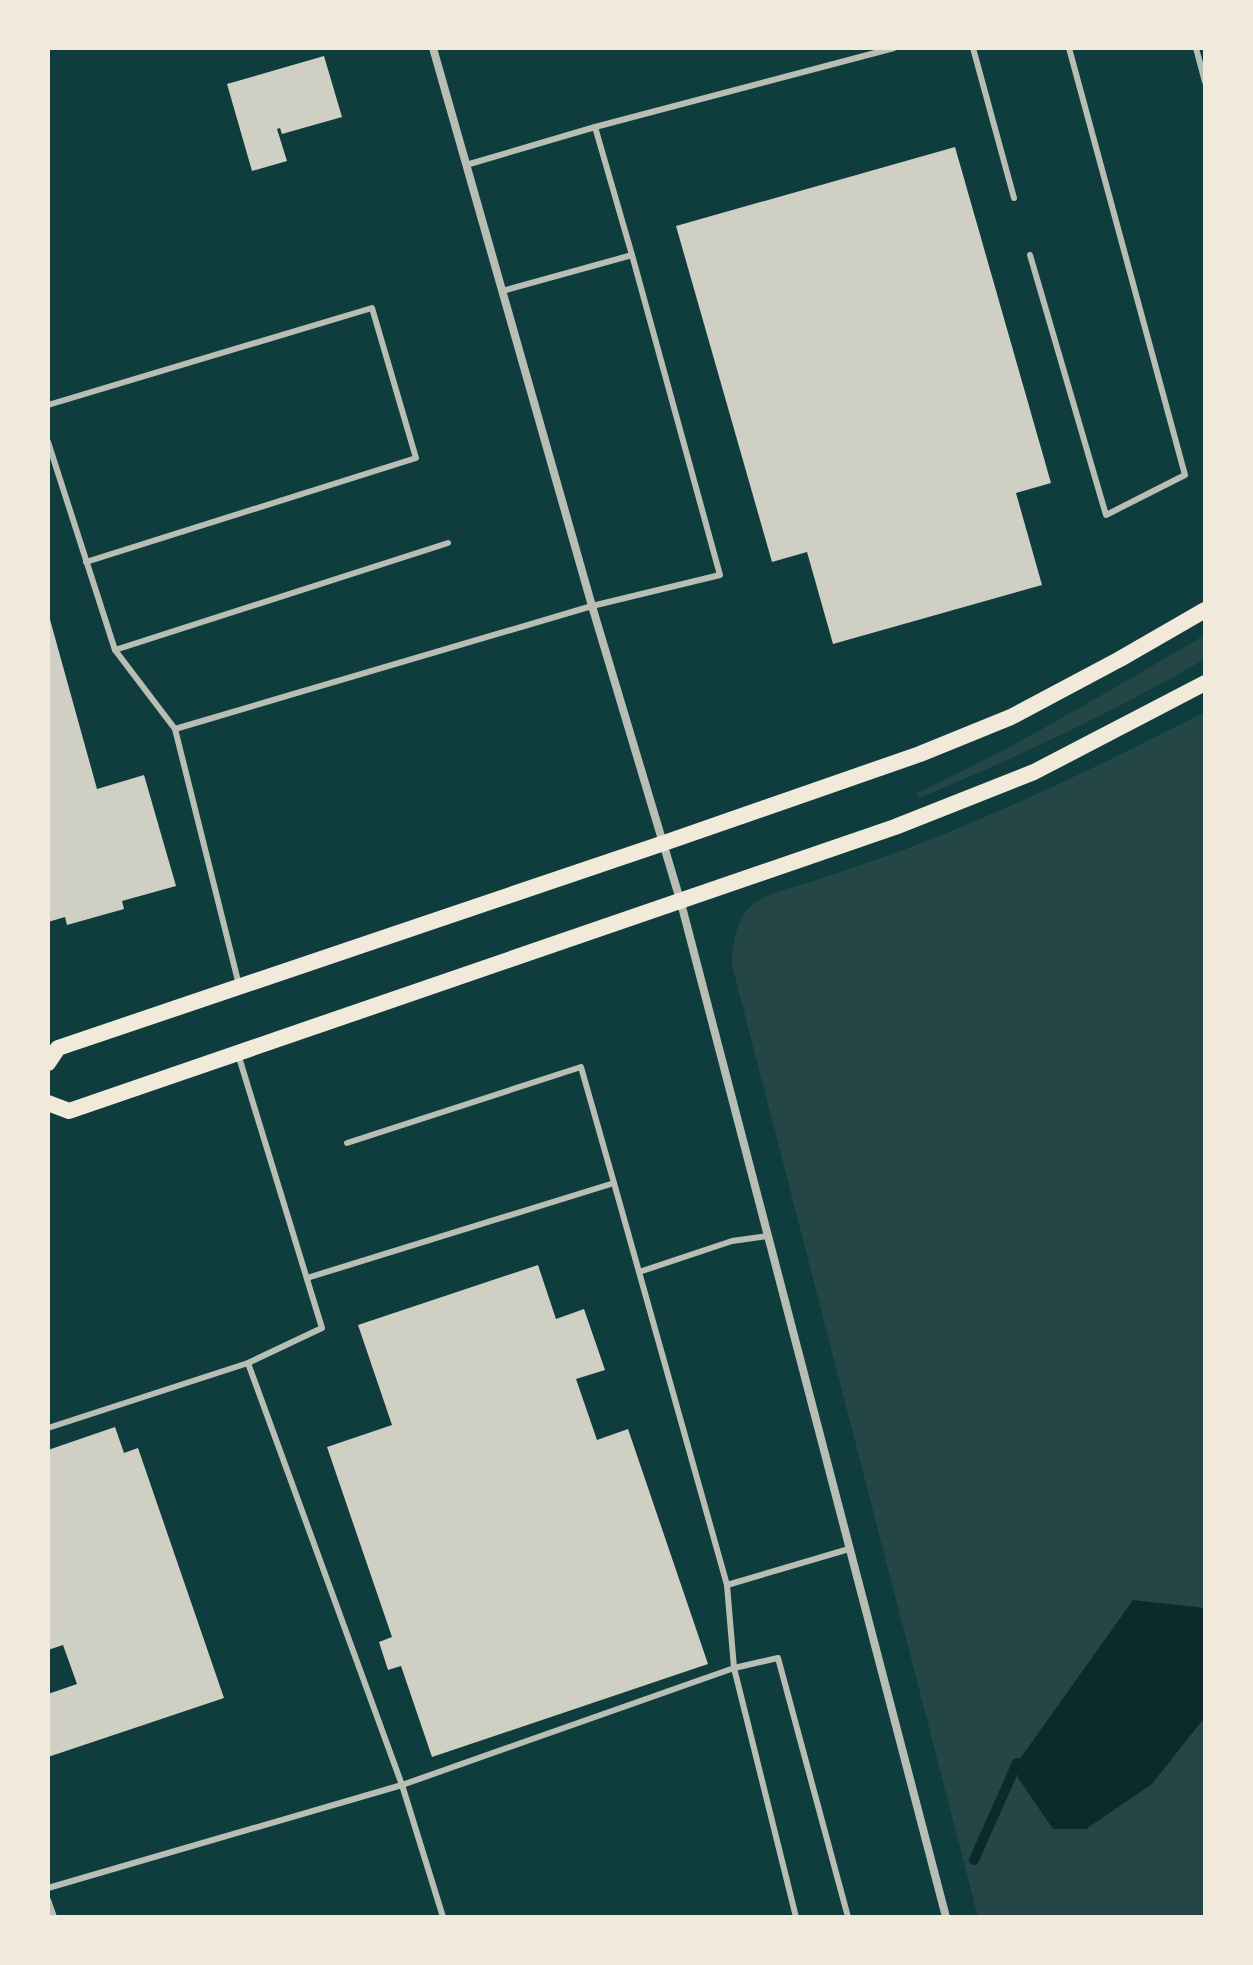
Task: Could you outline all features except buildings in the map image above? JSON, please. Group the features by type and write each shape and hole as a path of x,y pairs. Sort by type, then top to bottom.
{"main road":[{"path":"48,1063 58,1048 869,773 1011,717 1205,610"},
{"path":"48,1103 69,1111 895,827 1034,772 1205,683"}],"street":[{"path":"433,48 592,606 681,903 946,1917"}],"lane":[{"path":"466,165 595,127 894,48"},
{"path":"973,48 1014,198"},
{"path":"1030,255 1106,515 1185,475 1069,48"},
{"path":"1196,48 1205,82"},
{"path":"175,729 592,606 720,575 595,127"},
{"path":"502,291 632,255"},
{"path":"48,405 372,308 416,458 86,562"},
{"path":"48,442 115,650 175,729 239,987"},
{"path":"115,650 448,543"},
{"path":"48,1428 248,1363 322,1328 238,1054"},
{"path":"347,1143 581,1067 727,1585 734,1668 796,1917"},
{"path":"307,1278 614,1183"},
{"path":"639,1272 732,1241 768,1236"},
{"path":"248,1363 402,1785 443,1917"},
{"path":"727,1585 849,1549"},
{"path":"48,1888 402,1785 734,1668 778,1658 848,1917"},
{"path":"48,1900 54,1917"}],"shaded area":[{"path":"1205,635 1205,659 1065,733 919,798 917,793 1027,737"},
{"path":"1205,712 1205,1917 978,1917 732,965 734,941 747,910 766,896 882,858 996,812"},
{"path":"1133,1600 1205,1608 1205,1717 1152,1784 1086,1829 1053,1829 1018,1778 1017,1763"}],"waterway":[{"path":"974,1860 1017,1763"}]}
